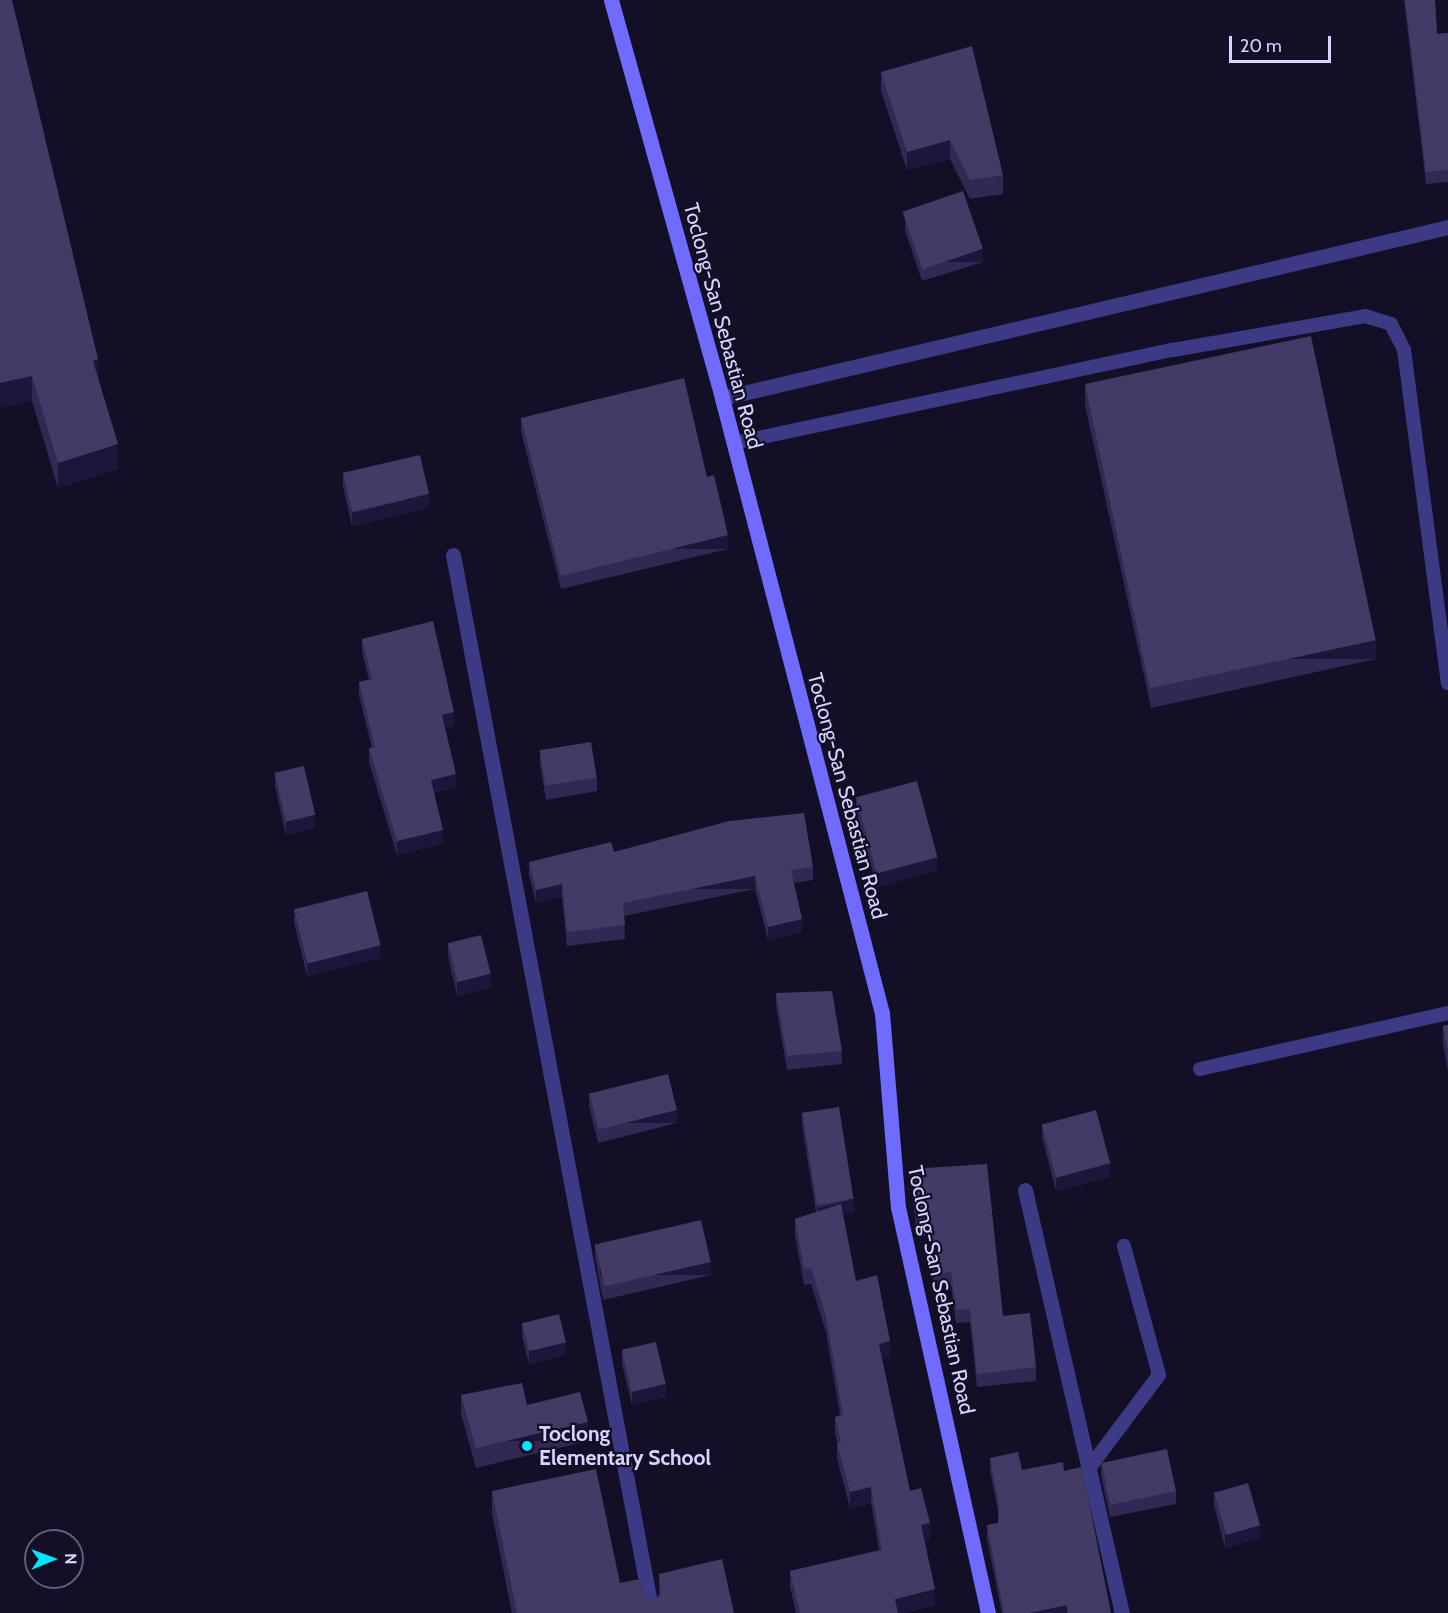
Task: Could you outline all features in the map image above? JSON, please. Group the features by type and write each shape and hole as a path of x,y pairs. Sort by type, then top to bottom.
{"street":[{"name":"Toclong-San Sebastian Road","path":"611,0 722,398 882,1013 898,1207 988,1613"},
{"path":"722,398 1448,227"},
{"path":"453,555 652,1613"},
{"path":"1024,1190 1122,1613"}],"lane":[{"path":"734,443 1173,350 1365,316 1391,324 1404,350 1448,683"},
{"path":"1200,1070 1448,1013"},
{"path":"1090,1467 1159,1375 1124,1246"}],"building":[{"path":"0,0 12,0 98,359 93,361 118,444 58,463 32,376 0,383"},
{"path":"1405,0 1435,0 1437,34 1448,33 1448,170 1426,172"},
{"path":"972,46 1003,175 970,180 950,140 907,152 881,72"},
{"path":"963,191 983,249 922,270 902,212"},
{"path":"1311,336 1376,640 1150,688 1085,384"},
{"path":"684,378 707,477 714,475 728,535 561,576 521,418"},
{"path":"420,455 429,494 352,512 343,473"},
{"path":"433,621 454,712 442,715 456,774 431,780 443,830 397,841 369,748 375,747 359,682 372,679 362,639"},
{"path":"591,742 597,778 545,786 540,750"},
{"path":"304,766 315,815 286,821 275,773"},
{"path":"917,781 937,857 877,874 856,797"},
{"path":"804,813 813,867 791,870 802,919 768,927 755,876 623,903 625,925 567,932 562,884 536,890 529,862 611,842 614,852 729,821"},
{"path":"367,891 381,945 308,963 294,909"},
{"path":"481,935 491,974 458,982 448,943"},
{"path":"832,991 842,1051 787,1056 776,993"},
{"path":"1448,1025 1448,1052 1443,1026"},
{"path":"668,1074 677,1110 598,1129 589,1094"},
{"path":"839,1107 854,1199 817,1205 802,1113"},
{"path":"1096,1110 1110,1163 1056,1178 1042,1124"},
{"path":"987,1164 1003,1316 1030,1313 1036,1367 977,1374 970,1309 956,1310 951,1272 934,1274 929,1222 917,1223 911,1169"},
{"path":"841,1204 856,1281 877,1275 890,1341 879,1344 910,1491 921,1488 930,1523 921,1525 935,1589 895,1599 898,1613 800,1613 790,1571 882,1550 871,1487 850,1492 837,1443 841,1442 835,1417 843,1415 826,1316 811,1268 804,1269 795,1219"},
{"path":"701,1220 711,1262 604,1286 595,1245"},
{"path":"559,1314 566,1342 529,1351 522,1323"},
{"path":"656,1342 666,1384 632,1392 622,1350"},
{"path":"522,1383 527,1405 580,1392 588,1422 476,1448 461,1395"},
{"path":"1167,1449 1176,1491 1110,1505 1101,1463"},
{"path":"1018,1452 1022,1470 1063,1462 1064,1471 1082,1467 1111,1613 1068,1613 1067,1605 1029,1613 1004,1613 987,1525 998,1523 999,1506 990,1458"},
{"path":"596,1469 620,1583 640,1579 644,1597 654,1600 661,1594 659,1574 722,1559 734,1613 517,1613 492,1491"},
{"path":"1248,1483 1260,1525 1226,1535 1214,1493"}],"place":[{"name":"Toclong Elementary School","path":"527,1446"}]}
